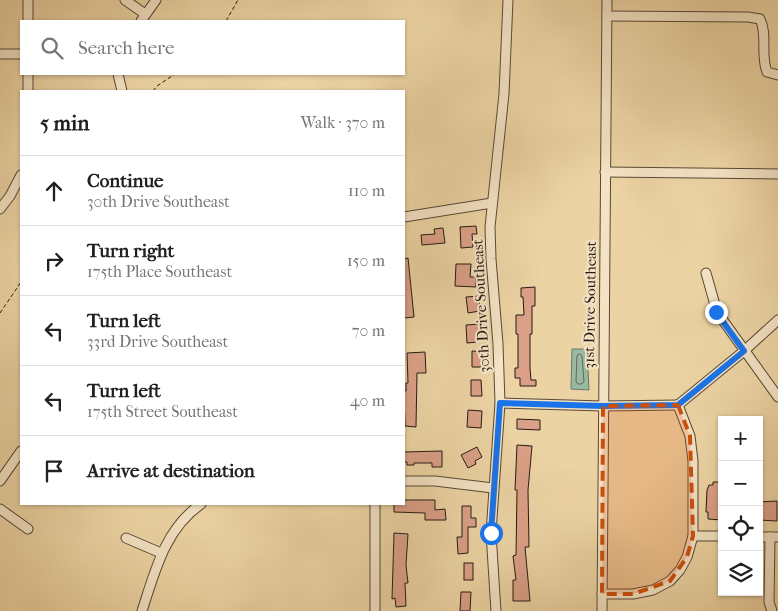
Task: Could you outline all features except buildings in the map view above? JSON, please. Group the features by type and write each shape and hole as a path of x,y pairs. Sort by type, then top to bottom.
{"street":[{"path":"28,0 28,20"},
{"path":"125,0 143,18 156,0"},
{"name":"30th Drive Southeast","path":"496,611 491,533 500,403 498,344 491,259 492,203 504,94 508,0"},
{"name":"31st Drive Southeast","path":"602,611 607,0"},
{"path":"607,16 748,17 760,19 764,26 764,64 767,72 778,75"},
{"path":"0,54 20,54"},
{"path":"28,75 28,90"},
{"path":"118,75 122,90"},
{"path":"605,172 778,174"},
{"path":"0,208 10,196 20,177"},
{"path":"405,217 492,203"},
{"path":"706,273 716,312 778,396"},
{"path":"500,403 603,406 678,405 744,351 778,320"},
{"path":"602,594 633,594 653,590 670,581 680,570 687,557 693,536 693,461 690,436 678,405"},
{"path":"0,480 20,452"},
{"path":"405,481 434,481 493,488"},
{"path":"142,611 161,553 177,526 201,505"},
{"path":"374,505 375,611"},
{"path":"0,508 28,529"},
{"path":"693,536 718,536"},
{"path":"772,611 769,602 774,537"},
{"path":"126,538 161,553"}],"path":[{"path":"227,20 238,0"},
{"path":"154,90 174,75"},
{"path":"0,313 20,283"}],"highlighted area":[{"path":"678,405 690,436 693,536 687,557 670,581 633,594 602,594 603,406"}],"water":[{"path":"572,349 587,349 589,390 571,389"}],"route":[{"path":"491,533 500,403 603,406 678,405 744,351 716,312"}]}
